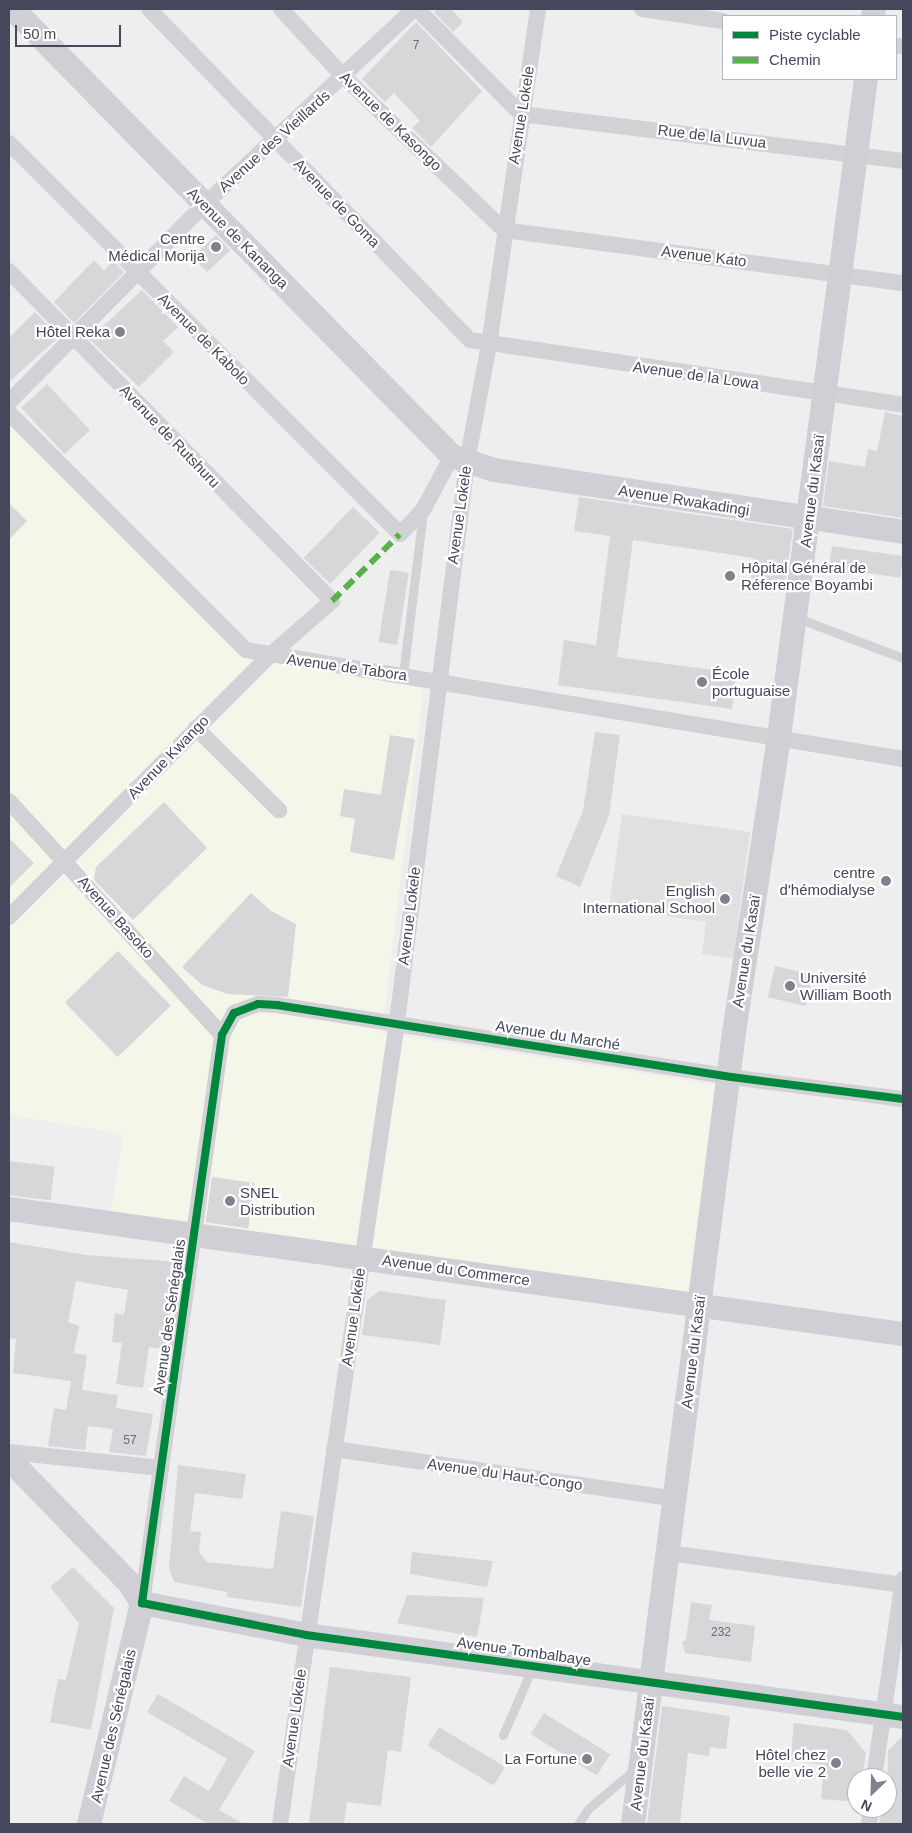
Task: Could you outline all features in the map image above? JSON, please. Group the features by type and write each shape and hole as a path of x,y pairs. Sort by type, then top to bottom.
{"street":[{"name":"Avenue de Kananga","path":"13,9 460,459"},
{"name":"Avenue de Goma","path":"149,9 457,328 470,340 489,345"},
{"name":"Avenue de Kasongo","path":"280,9 344,77 504,230"},
{"name":"Avenue des Vieillards","path":"9,402 75,339 205,204 416,9"},
{"path":"416,9 521,114"},
{"name":"Avenue Lokele","path":"280,1824 397,1022 460,459 489,345 504,230 538,9"},
{"path":"642,9 722,21"},
{"name":"Avenue du Kasaï","path":"633,1824 676,1499 698,1306 779,736 858,154 866,80"},
{"name":"Rue de la Luvua","path":"521,114 903,161"},
{"name":"Avenue de Kabolo","path":"9,143 400,534 423,510"},
{"name":"Avenue Kato","path":"504,230 842,273 903,283"},
{"name":"Avenue de Rutshuru","path":"9,271 332,601"},
{"name":"Avenue de la Lowa","path":"489,345 903,405"},
{"name":"Avenue de Tabora","path":"9,414 246,650 779,736 903,759"},
{"path":"423,510 460,459"},
{"name":"Avenue Rwakadingi","path":"460,459 808,519 903,532"},
{"name":"Avenue Kwango","path":"9,917 67,862 196,728 270,655 332,601"},
{"path":"196,728 279,810"},
{"name":"Avenue Basoko","path":"9,801 67,862 222,1035"},
{"name":"Avenue du Marché","path":"222,1035 234,1013 258,1004 397,1022 731,1077 903,1099"},
{"name":"Avenue des Sénégalais","path":"89,1824 142,1603 222,1035"},
{"name":"Avenue du Commerce","path":"9,1209 362,1256 698,1306 903,1334"},
{"name":"Avenue du Haut-Congo","path":"334,1448 676,1499"},
{"path":"9,1452 161,1468"},
{"path":"9,1458 130,1584 142,1603"},
{"path":"669,1553 903,1583 893,1716 877,1768"},
{"name":"Avenue Tombalbaye","path":"142,1603 306,1636 893,1716"}],"lane":[{"path":"403,675 423,510"},
{"path":"794,617 903,658"},
{"path":"503,1735 533,1666"},
{"path":"578,1824 588,1809 641,1765"}],"shaded area":[{"path":"9,413 245,655 424,685 382,1033 716,1085 689,1292 111,1215 123,1134 9,1115"},
{"path":"622,814 750,832 733,958 702,954 706,922 609,908"}],"building":[{"path":"437,9 451,9 463,22 453,32 434,12"},
{"path":"416,22 482,91 431,147 412,128 420,121 394,93 385,102 362,79"},
{"path":"216,235 230,250 207,272 193,257"},
{"path":"94,260 104,270 113,261 124,272 74,323 54,302"},
{"path":"142,290 178,327 163,341 174,352 139,387 89,339"},
{"path":"35,312 59,337 9,382 9,338"},
{"path":"47,384 90,430 64,454 21,408"},
{"path":"885,412 903,416 903,518 823,506 829,461 865,467 868,449 877,451"},
{"path":"579,497 793,529 785,583 751,578 754,558 633,540 617,657 736,673 732,709 558,685 564,640 596,645 610,536 574,531"},
{"path":"9,503 27,521 9,540"},
{"path":"353,507 380,533 330,584 304,558"},
{"path":"832,546 903,556 900,578 829,568"},
{"path":"390,570 409,573 397,645 379,642"},
{"path":"595,732 620,735 609,816 580,887 556,876 583,811"},
{"path":"390,735 415,739 394,860 350,852 355,819 340,816 344,789 381,795"},
{"path":"164,802 207,848 133,920 94,880 96,867"},
{"path":"9,838 34,863 9,888"},
{"path":"251,893 271,911 296,924 288,997 228,994 202,985 182,967"},
{"path":"118,951 171,1006 118,1057 65,1002"},
{"name":"Université William Booth","path":"775,966 813,975 806,1006 768,997"},
{"path":"9,1161 55,1167 51,1200 9,1195"},
{"path":"212,1177 255,1183 248,1229 206,1223"},
{"path":"9,1242 87,1255 180,1262 166,1349 149,1347 143,1388 116,1384 122,1343 112,1342 115,1313 124,1315 128,1290 76,1281 68,1322 79,1326 74,1353 87,1355 82,1390 118,1395 116,1408 153,1414 146,1456 109,1452 113,1429 88,1426 85,1450 48,1446 54,1408 66,1410 71,1381 13,1373 16,1339 9,1338"},
{"path":"379,1291 446,1300 440,1345 362,1335 367,1300"},
{"path":"178,1465 246,1474 242,1499 195,1493 190,1531 201,1532 199,1552 207,1562 273,1569 281,1511 314,1516 301,1607 227,1597 227,1592 174,1582 169,1568"},
{"path":"412,1552 493,1561 487,1587 410,1574"},
{"path":"73,1567 114,1608 91,1730 50,1722 58,1679 66,1680 79,1623 50,1587"},
{"path":"407,1595 484,1598 477,1637 397,1623"},
{"path":"691,1602 712,1605 709,1620 755,1626 751,1662 685,1653 682,1642 686,1640"},
{"path":"330,1667 411,1677 401,1752 388,1750 381,1806 347,1802 344,1824 309,1824"},
{"path":"158,1694 255,1751 219,1810 244,1824 208,1824 169,1801 184,1776 209,1791 227,1759 147,1712"},
{"path":"662,1706 730,1716 726,1749 710,1747 709,1756 688,1753 680,1824 647,1824"},
{"path":"544,1713 610,1754 597,1776 531,1734"},
{"name":"Hôtel chez belle vie 2","path":"794,1723 847,1730 866,1753 864,1768 847,1768 847,1801 821,1799 824,1765 790,1761"},
{"path":"439,1727 505,1767 494,1786 428,1746"},
{"path":"903,1736 903,1824 879,1824 880,1818 897,1818 897,1768 888,1768 888,1750"}],"marked path":[{"path":"332,601 400,534"}],"cycle path":[{"path":"903,1099 731,1077 277,1005 258,1004 234,1013 222,1035 142,1603 306,1635 903,1717"}],"place":[{"name":"Centre Médical Morija","path":"216,247"},
{"name":"Hôtel Reka","path":"120,332"},
{"name":"Hôpital Général de Réference Boyambi","path":"730,576"},
{"name":"École portuguaise","path":"702,682"},
{"name":"centre d'hémodialyse","path":"886,881"},
{"name":"English International School","path":"725,899"},
{"name":"Université William Booth","path":"790,986"},
{"name":"SNEL Distribution","path":"230,1201"},
{"name":"La Fortune","path":"587,1759"},
{"name":"Hôtel chez belle vie 2","path":"836,1763"}]}
